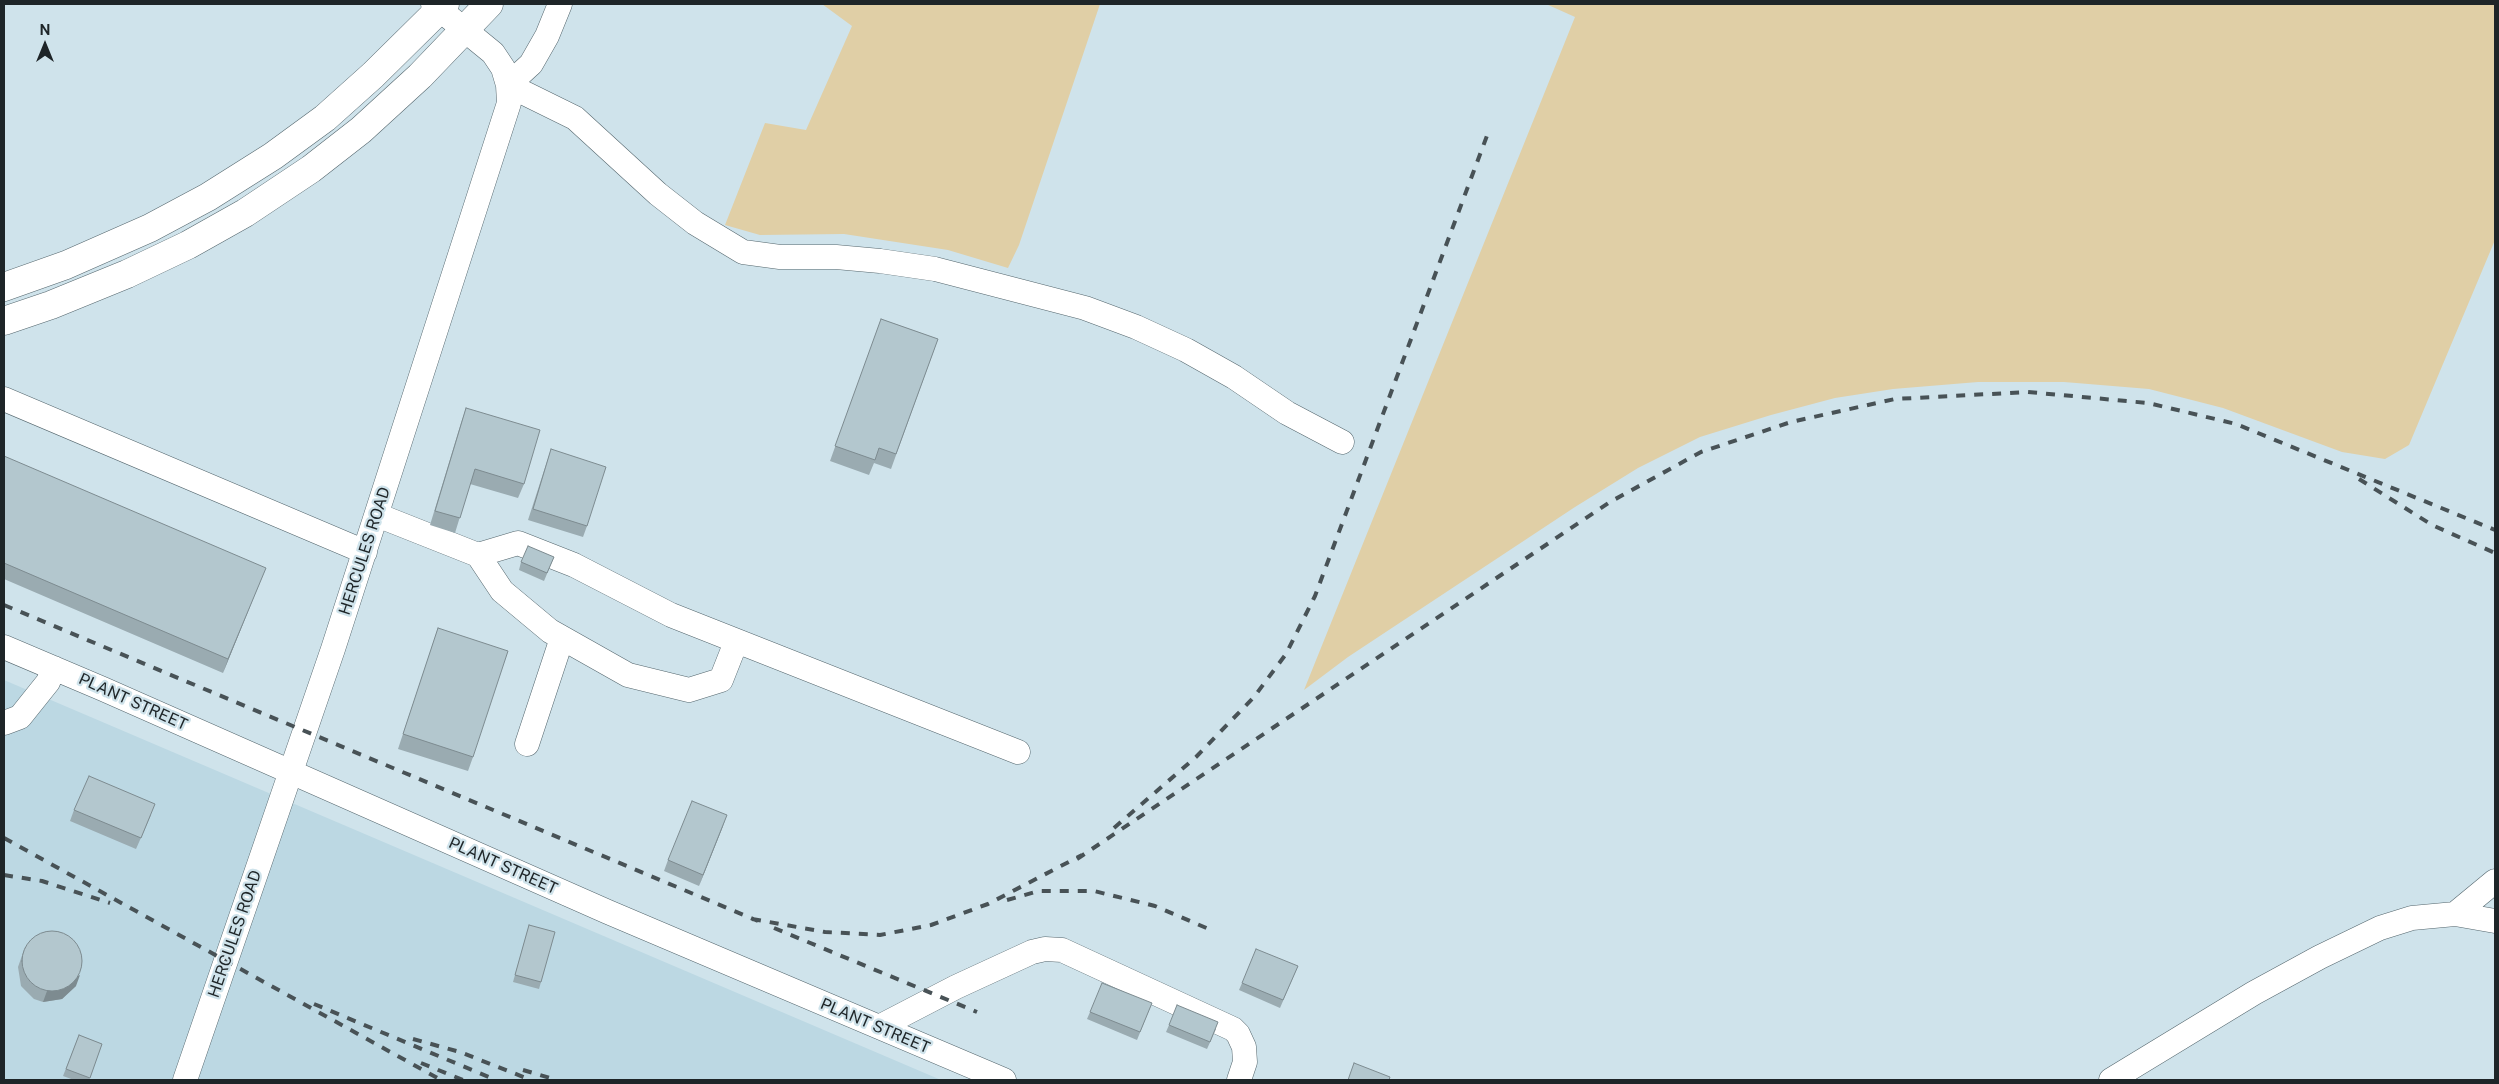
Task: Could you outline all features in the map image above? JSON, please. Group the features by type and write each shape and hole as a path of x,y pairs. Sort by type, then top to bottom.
{"highway":[{"path":"4,321 52,305 127,274 188,245 245,213 311,169 361,130 420,76 466,30 488,4"},
{"path":"4,287 66,264 150,228 208,197 273,156 326,118 374,75 439,6"}],"street":[{"path":"560,4 547,36 531,64 508,85 575,118 658,194 695,223 743,252 780,257 836,257 935,269 1085,308 1136,327 1186,350 1234,377 1287,414 1342,442"},
{"name":"HERCULES ROAD","path":"185,1080 365,552 509,103 508,85 503,68 493,53 439,6"},
{"path":"4,399 365,552"},
{"path":"377,515 478,555 502,591 550,631 628,675 689,690 721,680 736,642"},
{"path":"478,555 518,543 574,565 671,615 1018,752"},
{"path":"528,744 562,638"},
{"name":"PLANT STREET","path":"4,647 608,912 1004,1080"},
{"path":"4,723 20,717 48,682 54,668"},
{"path":"2455,914 2495,881"},
{"path":"2111,1080 2254,993 2320,957 2380,928 2412,918 2455,914 2495,920"},
{"path":"879,1028 956,987 1032,952 1045,949 1062,950 1233,1029 1238,1034 1244,1047 1245,1062 1239,1080"}],"shaded area":[{"path":"822,4 1100,4 1019,245 1008,268 948,250 844,234 760,235 725,225 765,123 806,130 852,26"},
{"path":"1546,4 2495,4 2495,240 2409,445 2385,459 2342,452 2223,408 2149,389 2064,382 1978,382 1893,389 1835,398 1700,437 1638,468 1575,507 1348,657 1304,690 1575,17"},
{"path":"4,680 941,1080 4,1080"}],"building":[{"path":"881,319 938,339 896,454 879,448 875,460 835,446"},
{"path":"466,408 540,430 524,484 475,469 460,518 435,511"},
{"path":"551,449 606,467 587,526 533,509"},
{"path":"4,456 266,568 228,659 4,563"},
{"path":"528,546 554,557 547,573 521,562"},
{"path":"438,628 508,651 473,757 403,734"},
{"path":"89,776 155,804 141,838 74,810"},
{"path":"692,801 727,815 703,875 668,860"},
{"path":"529,925 555,932 541,982 515,975"},
{"path":"52,931 68,936 73,940 77,945 82,961 77,977 73,982 68,986 52,991 36,986 31,982 27,977 22,961 27,945 31,940 36,936"},
{"path":"1256,949 1298,966 1283,1000 1242,983"},
{"path":"1102,983 1152,1003 1140,1032 1090,1012"},
{"path":"1177,1005 1218,1022 1210,1042 1169,1025"},
{"path":"79,1035 102,1044 90,1078 66,1069"},
{"path":"1354,1063 1390,1077 1389,1080 1348,1080"}],"railway":[{"path":"1114,828 1196,757 1254,697 1286,654 1315,596 1488,133"},
{"path":"1077,859 1610,502 1701,452 1791,422 1895,399 2028,392 2148,403 2236,424 2495,530"},
{"path":"2359,479 2432,525 2495,553"},
{"path":"4,605 758,921"},
{"path":"4,838 441,1080"},
{"path":"752,919 825,932 880,935 931,925 988,904 1082,855"},
{"path":"4,875 42,881 110,903"},
{"path":"1007,900 1039,891 1094,891 1155,906 1211,930"},
{"path":"774,928 977,1012"},
{"path":"314,1004 496,1080"},
{"path":"413,1039 460,1052 531,1080"},
{"path":"421,1063 463,1080"},
{"path":"523,1070 557,1080"}]}
